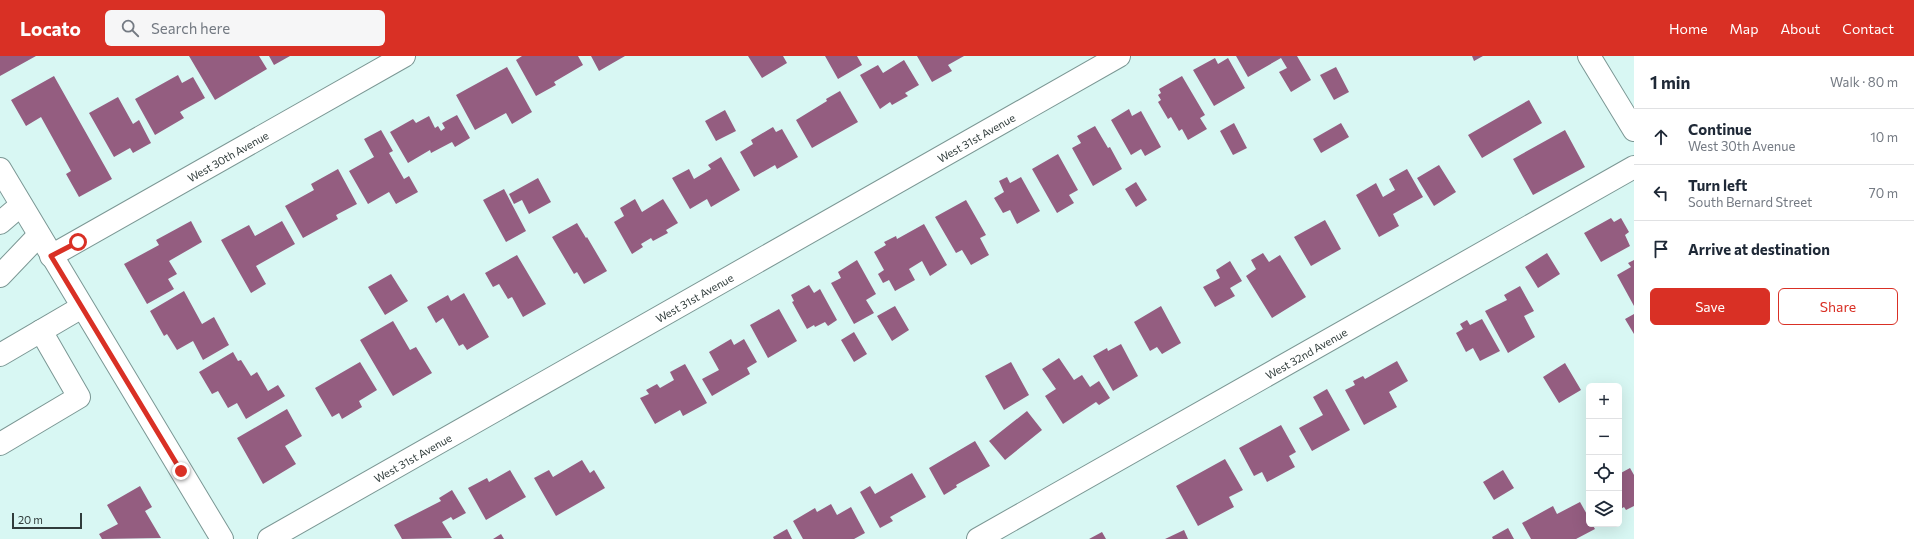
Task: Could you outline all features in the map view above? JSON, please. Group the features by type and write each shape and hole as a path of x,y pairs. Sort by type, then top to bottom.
{"street":[{"name":"West 30th Avenue","path":"51,256 404,56"},
{"name":"West 31st Avenue","path":"269,539 1119,56"},
{"path":"1589,56 1634,130"},
{"name":"West 32nd Avenue","path":"978,539 1634,167"},
{"path":"0,169 222,539"},
{"path":"0,223 21,205"},
{"path":"0,276 39,235"},
{"path":"0,355 82,307"},
{"path":"0,444 79,397 41,331"}],"building":[{"path":"0,56 36,56 0,76"},
{"path":"189,56 259,56 267,69 215,100"},
{"path":"269,56 290,56 274,65"},
{"path":"522,56 578,56 583,65 554,82 556,85 536,96 516,60"},
{"path":"591,56 625,56 599,71"},
{"path":"748,56 783,56 787,63 762,78"},
{"path":"825,56 857,56 862,65 838,79"},
{"path":"917,56 964,56 948,65 952,71 932,82"},
{"path":"1236,56 1297,56 1311,80 1291,92 1279,72 1287,68 1281,58 1248,77"},
{"path":"1472,56 1483,56 1474,61"},
{"path":"1215,58 1218,64 1228,58 1245,88 1214,106 1193,70"},
{"path":"904,60 919,85 905,93 908,96 892,105 890,102 880,109 860,75 878,65 883,73"},
{"path":"507,67 532,112 512,124 506,113 475,130 456,95"},
{"path":"1336,67 1349,92 1334,100 1320,75"},
{"path":"178,75 182,83 193,77 205,98 180,112 184,118 155,135 135,99"},
{"path":"54,76 112,179 79,197 66,174 71,171 41,117 26,126 11,100"},
{"path":"1182,76 1205,115 1200,118 1207,129 1188,140 1182,129 1179,131 1171,117 1168,119 1158,102 1161,100 1158,95 1161,93 1159,89"},
{"path":"840,91 858,122 812,148 796,120"},
{"path":"118,97 133,124 139,120 151,143 133,153 130,148 114,157 89,113"},
{"path":"1529,100 1542,123 1482,158 1468,135"},
{"path":"1129,109 1132,116 1141,111 1161,147 1145,156 1141,149 1131,155 1111,120"},
{"path":"725,110 736,131 716,141 705,121"},
{"path":"457,115 470,138 455,147 452,142 431,153 430,150 408,163 390,132 413,119 416,123 429,116 435,128 438,126 441,131 445,128 442,123"},
{"path":"1234,123 1247,148 1233,155 1220,131"},
{"path":"1341,123 1349,137 1321,153 1313,139"},
{"path":"1095,126 1108,148 1110,147 1122,169 1093,186 1072,148 1081,143 1077,136"},
{"path":"773,127 776,132 782,129 798,157 777,169 775,165 754,177 740,152 753,144 751,140"},
{"path":"381,130 393,151 389,153 404,179 409,176 418,192 396,204 389,192 368,204 349,171 374,157 364,139"},
{"path":"1565,130 1585,167 1533,195 1513,159"},
{"path":"1058,154 1078,190 1069,195 1074,203 1057,213 1032,169"},
{"path":"721,157 740,190 711,207 707,199 690,209 672,178 689,169 694,179 711,169 708,165"},
{"path":"1439,165 1456,192 1434,206 1417,178"},
{"path":"338,169 357,204 336,215 338,219 303,238 285,206 314,190 311,184"},
{"path":"1407,169 1423,197 1393,214 1399,226 1379,237 1356,195 1376,183 1383,197 1395,190 1389,179"},
{"path":"1007,177 1010,183 1021,177 1040,211 1017,224 1010,210 1003,213 994,198 1004,192 999,181"},
{"path":"538,178 551,202 529,214 522,200 514,204 509,194"},
{"path":"1136,182 1147,200 1136,207 1125,189"},
{"path":"504,189 526,231 506,242 483,200"},
{"path":"635,199 642,212 663,199 678,223 666,230 668,233 653,241 651,238 641,244 643,247 632,254 614,222 624,216 620,208"},
{"path":"966,200 986,235 980,238 989,255 971,265 962,250 956,253 935,217"},
{"path":"1611,218 1614,222 1621,218 1629,232 1625,235 1630,246 1601,262 1584,233"},
{"path":"1325,220 1341,249 1311,266 1294,237"},
{"path":"191,221 202,242 169,261 177,274 168,279 174,289 147,304 124,264 159,245 156,240"},
{"path":"282,221 295,244 256,266 266,284 251,293 221,240 249,225 255,236"},
{"path":"577,223 607,271 584,284 577,272 574,274 552,237"},
{"path":"924,224 947,265 930,276 922,261 909,269 915,280 895,291 889,280 883,283 878,274 884,270 874,252 886,245 884,242 896,236 897,239"},
{"path":"1263,253 1269,262 1280,255 1306,297 1272,318 1246,276 1256,269 1251,260"},
{"path":"1547,253 1560,274 1538,288 1525,267"},
{"path":"517,255 546,304 523,317 512,297 508,299 499,284 493,287 485,273"},
{"path":"857,260 876,294 866,300 874,313 854,324 831,283 841,278 838,272"},
{"path":"1634,260 1634,306 1617,275 1631,267 1628,263"},
{"path":"1230,261 1242,281 1230,288 1235,296 1215,307 1203,287 1220,278 1216,270"},
{"path":"391,274 408,301 385,315 368,287"},
{"path":"809,285 814,293 820,289 837,320 828,326 825,322 807,329 792,302 794,301 791,295"},
{"path":"1520,286 1534,311 1524,316 1535,337 1508,353 1485,311 1507,300 1504,295"},
{"path":"184,291 202,324 214,317 229,345 203,360 193,341 177,350 167,334 164,336 150,311"},
{"path":"464,293 489,337 467,350 463,344 459,346 443,318 436,323 427,307 448,295 451,301"},
{"path":"895,306 909,330 892,341 877,316"},
{"path":"1161,306 1181,343 1162,354 1157,347 1150,351 1134,322"},
{"path":"779,309 797,341 768,358 750,325"},
{"path":"1634,314 1634,334 1625,319"},
{"path":"1482,319 1500,351 1480,361 1473,348 1466,352 1456,333 1463,329 1460,324 1467,320 1470,325"},
{"path":"393,321 410,350 416,347 432,373 393,396 360,340"},
{"path":"854,332 867,354 854,362 841,340"},
{"path":"731,339 734,345 744,339 757,362 747,368 750,374 712,396 702,379 719,370 709,352"},
{"path":"1121,344 1138,376 1113,391 1093,356 1107,348 1108,351"},
{"path":"233,352 238,361 241,360 251,376 257,372 268,391 278,385 285,396 246,419 237,403 228,408 218,391 212,394 199,372"},
{"path":"1059,358 1074,380 1082,375 1090,387 1099,381 1110,398 1099,405 1096,402 1063,424 1045,396 1056,389 1042,369"},
{"path":"1397,361 1408,381 1389,392 1397,407 1364,425 1345,390 1355,385 1353,381 1363,376 1365,379"},
{"path":"360,362 377,390 359,401 362,407 342,419 339,413 332,417 315,388"},
{"path":"1011,362 1029,395 1004,410 985,376"},
{"path":"1565,363 1581,390 1559,403 1543,377"},
{"path":"685,364 707,403 683,416 680,410 655,424 640,398 649,394 646,390 657,384 660,388 674,380 670,372"},
{"path":"1327,389 1350,430 1312,451 1299,428 1323,415 1313,397"},
{"path":"287,409 302,436 285,446 296,464 263,484 237,438"},
{"path":"1027,411 1042,430 1005,460 989,441"},
{"path":"1281,425 1296,452 1289,456 1295,467 1267,482 1262,472 1254,476 1239,448"},
{"path":"975,441 990,466 956,485 957,487 944,495 929,468"},
{"path":"1225,459 1243,490 1229,497 1234,507 1198,526 1176,486"},
{"path":"582,460 590,473 594,470 605,488 556,516 534,478 549,470 553,477"},
{"path":"1630,468 1634,475 1634,506 1626,510 1624,507 1622,508 1622,472"},
{"path":"510,470 526,497 486,520 468,488 487,478 489,482"},
{"path":"1503,470 1514,488 1494,500 1483,482"},
{"path":"912,473 926,497 890,517 893,521 880,528 860,492 870,486 875,494"},
{"path":"140,486 152,507 145,511 161,538 102,539 99,534 118,524 107,505"},
{"path":"452,490 466,513 453,520 451,517 442,522 452,538 402,539 394,525 441,501 439,498"},
{"path":"1580,502 1586,513 1586,527 1594,527 1595,529 1576,539 1531,539 1522,523 1553,506 1557,514"},
{"path":"831,504 837,515 851,507 865,533 854,539 803,539 793,521 815,508 817,512"},
{"path":"1508,528 1514,539 1493,539 1492,537"},
{"path":"787,529 792,539 774,539 773,537"},
{"path":"1184,530 1188,539 1165,539"},
{"path":"1102,532 1106,539 1089,539"},
{"path":"501,534 504,539 493,539"}],"route":[{"path":"78,242 51,256 181,471"}]}
